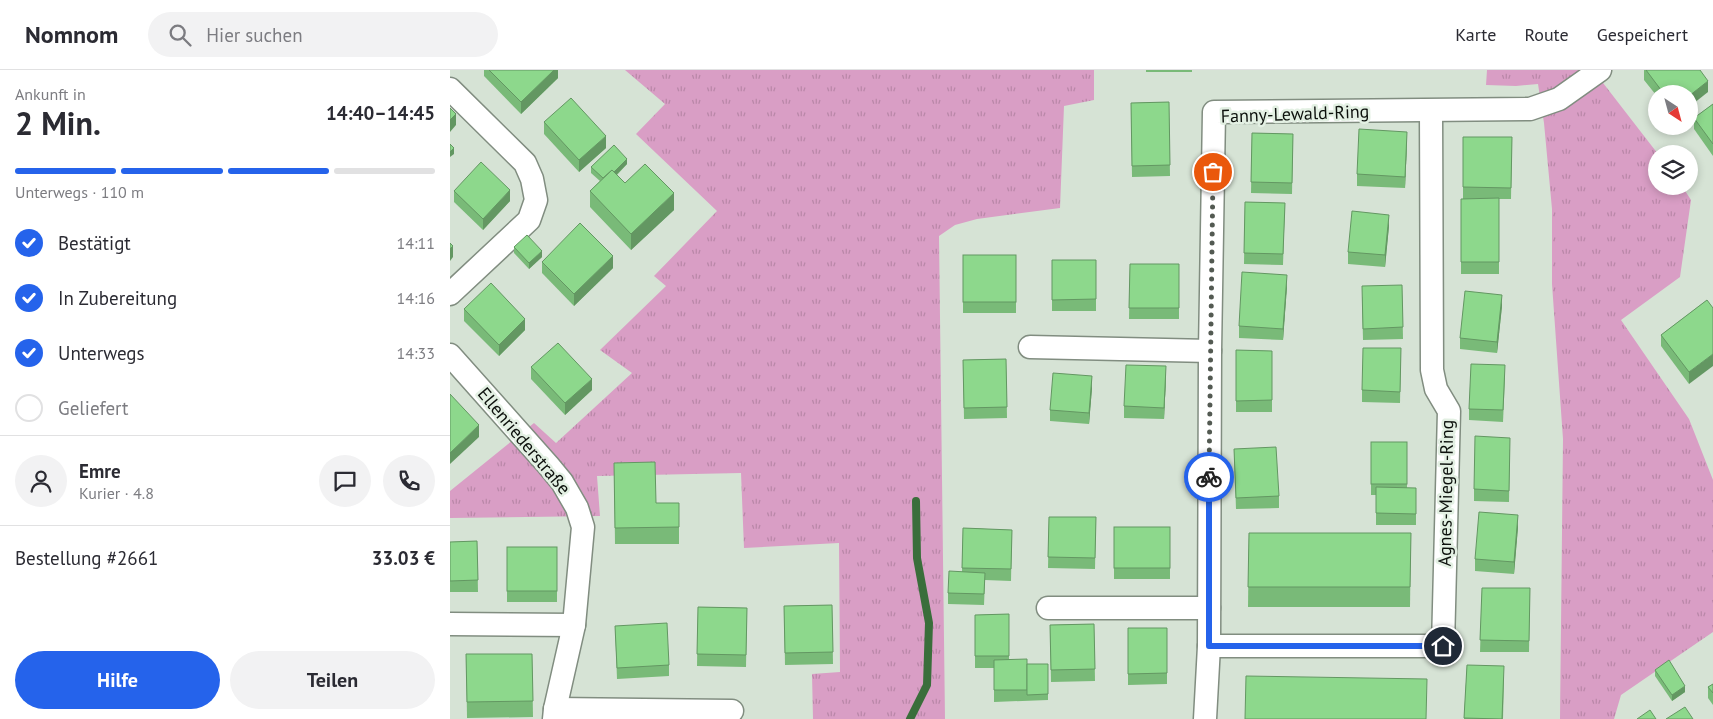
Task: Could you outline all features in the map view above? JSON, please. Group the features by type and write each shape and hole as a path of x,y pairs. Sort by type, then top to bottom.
{"street":[{"name":"Fanny-Lewald-Ring","path":"1206,719 1209,646 1210,351 1214,112 1530,109 1559,99 1600,70"},
{"path":"450,89 525,163 532,179 536,200 529,220 450,294"},
{"name":"Agnes-Miegel-Ring","path":"1209,646 1443,646 1449,412 1436,389 1432,370 1431,111"},
{"path":"1030,347 1210,351"},
{"name":"Ellenriederstraße","path":"450,355 562,482 577,508 583,527 574,625 555,714 732,711"},
{"path":"1048,608 1209,608"},
{"path":"450,624 574,625"}],"green space":[{"path":"625,70 1094,70 1094,100 1064,106 1060,208 977,219 955,225 939,236 945,719 813,719 812,674 840,672 839,543 744,548 741,473 597,476 600,516 450,518 450,491 534,423 556,443 632,373 600,350 666,286 654,276 717,211 636,134 665,104"},
{"path":"1487,70 1593,70 1651,145 1648,145 1648,195 1688,195 1691,200 1680,277 1621,320 1689,419 1713,480 1713,632 1621,695 1614,719 1560,719 1563,439 1552,284 1552,209 1544,123 1538,84 1516,86 1486,85"}],"building":[{"path":"489,70 554,70 521,102"},
{"path":"1646,70 1700,70 1708,81 1698,89 1698,85 1657,85"},
{"path":"571,98 606,136 579,160 544,122"},
{"path":"1169,102 1170,165 1132,166 1131,103"},
{"path":"1713,104 1713,144 1698,123 1698,115"},
{"path":"450,108 456,114 450,120"},
{"path":"1359,129 1407,132 1405,177 1357,174"},
{"path":"1252,133 1293,134 1292,183 1251,182"},
{"path":"1463,137 1512,137 1511,188 1463,187"},
{"path":"450,144 454,148 450,152"},
{"path":"614,145 627,159 614,172 612,170 603,178 591,167"},
{"path":"481,162 510,190 483,219 454,191"},
{"path":"645,164 674,193 631,234 590,191 612,170 625,183"},
{"path":"1499,198 1499,262 1461,262 1461,199"},
{"path":"1245,202 1285,203 1283,254 1244,253"},
{"path":"1352,211 1389,215 1385,255 1348,252"},
{"path":"580,223 613,256 574,294 542,262"},
{"path":"527,235 542,251 529,263 514,247"},
{"path":"963,255 1016,255 1016,302 963,302"},
{"path":"1052,260 1096,260 1096,299 1052,300"},
{"path":"1130,264 1179,264 1179,308 1129,308"},
{"path":"1242,272 1287,275 1283,329 1239,326"},
{"path":"491,283 525,319 499,345 464,309"},
{"path":"1402,285 1403,327 1363,329 1362,286"},
{"path":"1465,291 1502,295 1497,342 1460,338"},
{"path":"1707,300 1713,308 1713,354 1689,372 1661,335"},
{"path":"558,343 592,379 565,403 531,367"},
{"path":"1363,348 1401,348 1400,392 1362,390"},
{"path":"1236,350 1272,351 1272,400 1236,401"},
{"path":"1006,359 1007,407 964,408 963,360"},
{"path":"1471,364 1505,365 1503,410 1469,409"},
{"path":"1126,365 1166,366 1164,408 1124,406"},
{"path":"1053,373 1092,376 1089,413 1050,410"},
{"path":"450,394 479,425 450,453"},
{"path":"1475,436 1510,438 1509,491 1474,489"},
{"path":"1371,442 1407,442 1407,484 1371,484"},
{"path":"1276,447 1279,496 1236,498 1234,449"},
{"path":"655,462 656,503 679,503 679,527 615,528 614,463"},
{"path":"1376,487 1416,488 1416,514 1376,513"},
{"path":"1479,512 1518,515 1514,562 1475,559"},
{"path":"1049,517 1096,517 1095,558 1048,557"},
{"path":"1114,527 1170,527 1170,568 1114,568"},
{"path":"963,528 1012,530 1011,569 962,568"},
{"path":"1249,533 1411,533 1410,587 1248,587"},
{"path":"477,541 478,580 450,581 450,542"},
{"path":"507,547 557,547 557,591 507,591"},
{"path":"949,571 985,573 984,594 948,593"},
{"path":"1482,588 1530,588 1529,641 1480,640"},
{"path":"832,605 833,652 785,653 784,606"},
{"path":"698,607 747,608 746,655 697,654"},
{"path":"1009,614 1009,656 975,656 975,615"},
{"path":"667,623 669,665 617,668 615,626"},
{"path":"1094,624 1095,669 1051,670 1050,625"},
{"path":"1128,628 1167,628 1167,673 1128,674"},
{"path":"466,654 532,654 533,701 467,702"},
{"path":"1027,659 1027,690 994,690 994,660"},
{"path":"1669,660 1685,686 1672,695 1655,670"},
{"path":"1027,664 1048,664 1048,694 1027,695"},
{"path":"1467,665 1504,666 1502,719 1464,718"},
{"path":"1246,676 1427,679 1426,719 1245,719"},
{"path":"1713,684 1713,693 1708,687"},
{"path":"1685,707 1693,719 1666,719"},
{"path":"1650,710 1656,719 1637,719"}],"waterway":[{"path":"910,719 927,685 929,623 917,558 916,501"}],"way so far":[{"path":"1209,477 1213,172"}],"route":[{"path":"1209,477 1209,646 1443,646"}]}
